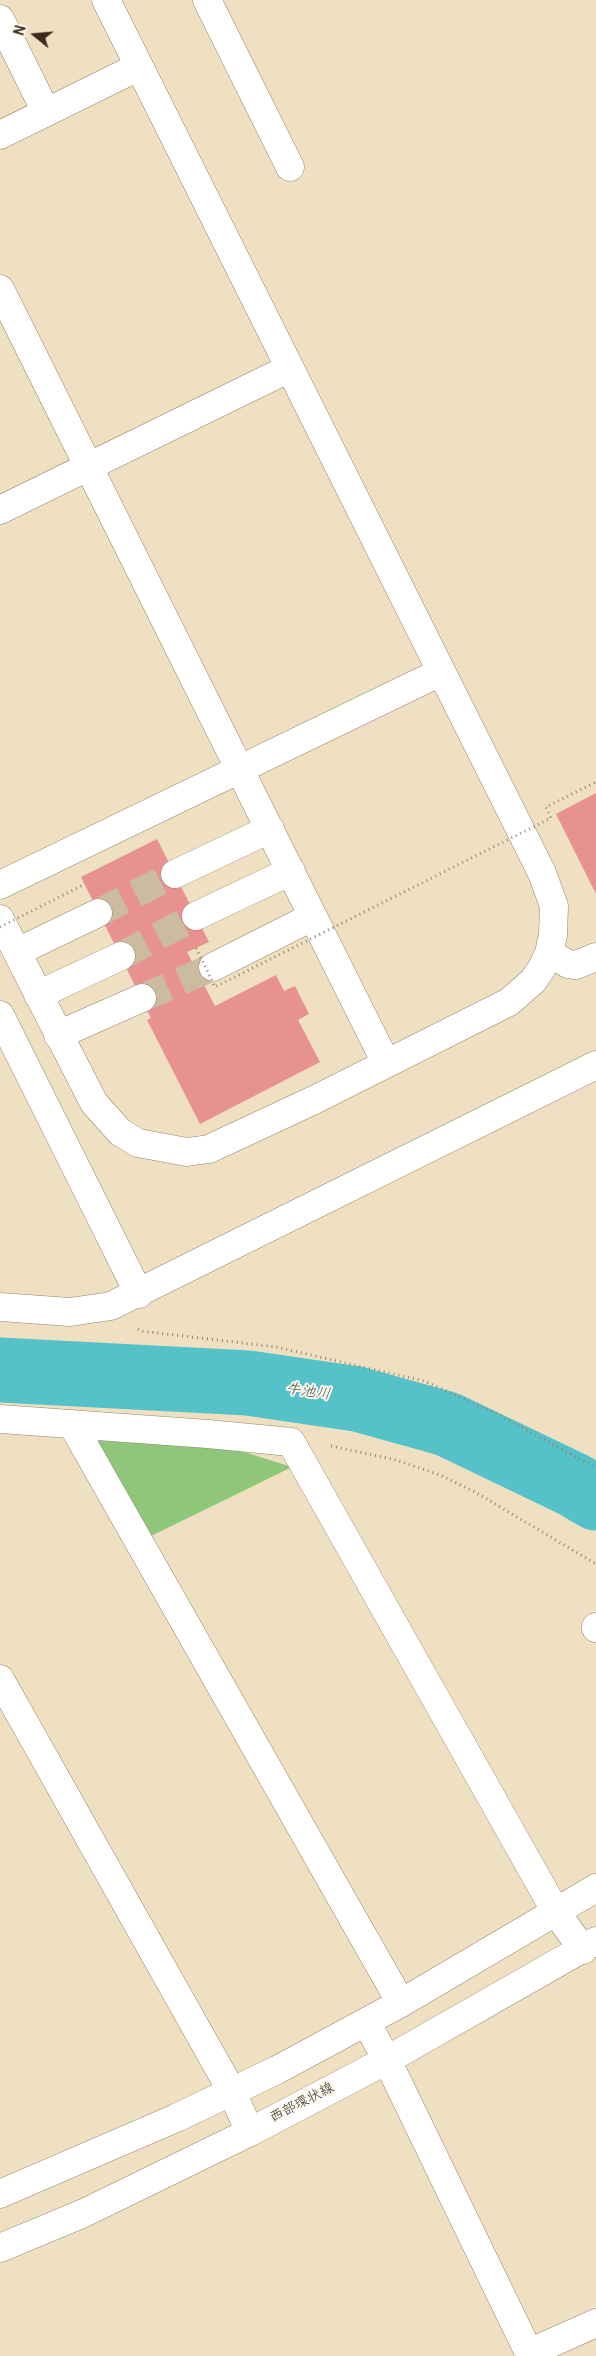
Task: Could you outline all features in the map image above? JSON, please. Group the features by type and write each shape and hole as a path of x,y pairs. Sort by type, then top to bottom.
{"street":[{"path":"0,919 94,1103 120,1132 138,1143 187,1152 209,1149 386,1064 509,1002 533,981 549,953 554,918 554,906 548,887 106,0"},
{"path":"206,0 290,166"},
{"path":"0,20 46,112"},
{"path":"0,135 138,67"},
{"path":"0,289 386,1064"},
{"path":"0,510 290,368"},
{"path":"0,885 440,672"},
{"path":"174,874 270,829"},
{"path":"196,916 291,871"},
{"path":"16,952 98,913"},
{"path":"205,957 312,917"},
{"path":"549,953 568,964 576,965 596,958"},
{"path":"38,995 120,956"},
{"path":"58,1035 142,998"},
{"path":"0,1015 139,1294"},
{"path":"0,1307 70,1312 111,1306 139,1294 596,1064"},
{"path":"0,1419 291,1442 556,1912 589,1945"},
{"path":"72,1424 401,2003"},
{"path":"0,1678 231,2090 250,2132"},
{"path":"0,2194 176,2118 231,2090 277,2070 401,2003 596,1888"},
{"name":"西部環状線","path":"0,2248 84,2213 250,2132 387,2060 589,1945"},
{"path":"366,2022 387,2060 528,2355 596,2323"}],"path":[{"path":"205,957 215,987 551,818 546,807 596,782"},
{"path":"0,927 85,884"},
{"path":"111,1306 141,1331 276,1347 424,1381 497,1414 596,1468"},
{"path":"291,1442 315,1443 353,1450 396,1460 440,1475 476,1492 596,1564"}],"green space":[{"path":"101,1435 228,1447 292,1467 147,1538 93,1447"}],"building":[{"path":"596,793 596,894 556,814"},
{"path":"157,839 209,942 187,952 215,1006 276,975 284,991 295,986 309,1014 298,1020 320,1062 200,1124 147,1020 151,1018 81,877"}],"waterway":[{"name":"牛池川","path":"0,1370 248,1383 357,1399 447,1424 574,1485 596,1498"}],"tunnel":[{"path":"98,913 175,874"},
{"path":"121,956 196,916"},
{"path":"142,998 213,967"}]}
